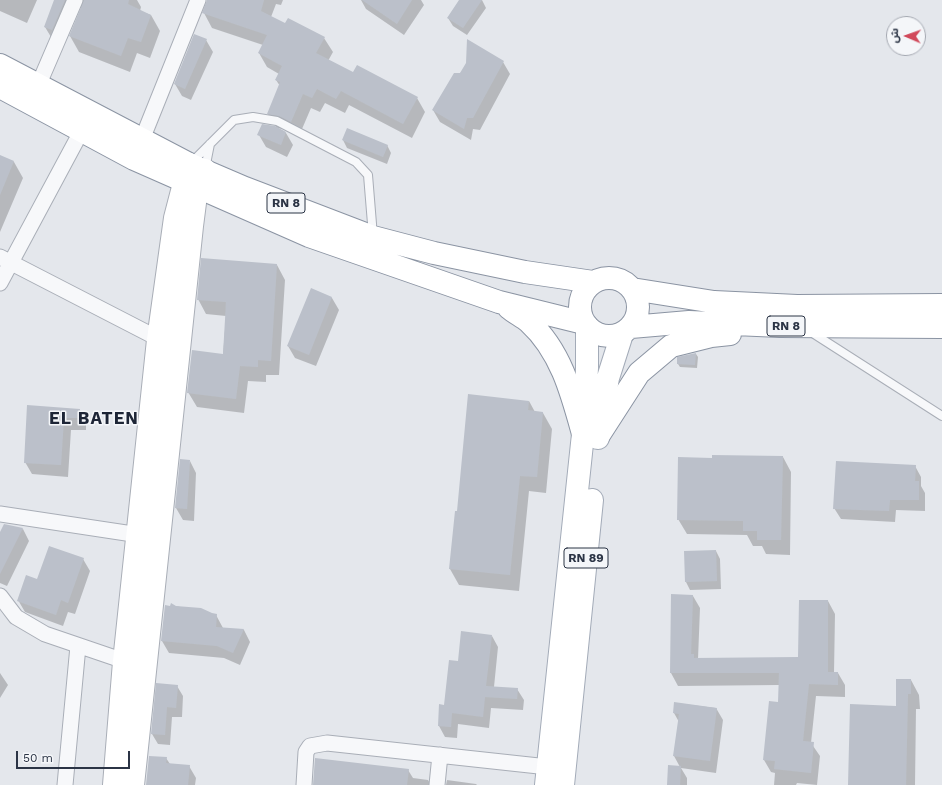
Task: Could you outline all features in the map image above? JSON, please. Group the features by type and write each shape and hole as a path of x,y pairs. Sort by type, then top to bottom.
{"main road":[{"name":"RN 8","path":"0,66 38,86 138,150"},
{"name":"RN 8","path":"0,87 82,130 138,150 194,176 309,236 499,302 586,325"},
{"name":"RN 8","path":"194,176 245,188 373,237 442,255 525,272 593,282"},
{"path":"133,785 146,666 148,536 158,340 175,218 194,176"},
{"path":"114,785 124,662 148,536 180,346 194,176"},
{"path":"547,776 591,434 586,325 580,310 581,296 586,288 593,282 603,278 614,278 624,281 632,289 638,301 639,308 635,321 626,331 611,337 601,336 586,325"},
{"name":"RN 8","path":"632,289 721,303 797,306 942,305"},
{"path":"499,302 529,322 546,343 564,371 591,434"},
{"name":"RN 8","path":"626,331 689,322 780,326 942,327"},
{"path":"591,434 639,373 672,346 711,336 780,326"},
{"name":"RN 89","path":"563,785 591,434 608,378 626,331"}],"street":[{"path":"38,86 75,0"},
{"path":"138,150 198,0"},
{"path":"0,283 6,261 82,130"},
{"path":"6,261 158,340 180,346"},
{"path":"0,514 148,536"},
{"path":"0,596 16,616 45,634 124,662 146,666"},
{"path":"65,785 78,646"},
{"path":"304,785 306,752 310,746 327,743 440,755 547,776"},
{"path":"437,785 440,755"}],"lane":[{"path":"194,176 210,144 234,120 265,118 278,121 356,162 368,176 373,237"},
{"path":"194,176 210,144"},
{"path":"802,326 942,416"}],"building":[{"path":"54,0 65,0 52,30 44,27"},
{"path":"84,0 129,0 128,4 151,15 141,42 128,38 121,56 69,36"},
{"path":"207,0 264,0 261,11 285,23 288,18 325,37 316,53 353,72 357,65 418,97 403,124 341,91 336,99 317,89 312,98 303,94 291,122 279,116 267,114 280,82 275,80 282,66 258,53 267,35 202,13"},
{"path":"362,0 412,0 397,24"},
{"path":"459,0 482,0 463,28 447,18"},
{"path":"194,34 207,39 185,89 174,84"},
{"path":"467,39 504,61 473,118 467,118 464,129 432,110 454,73 460,73 466,63"},
{"path":"262,124 275,126 286,132 281,145 257,135"},
{"path":"347,128 388,145 383,157 342,140"},
{"path":"0,155 14,161 0,195"},
{"path":"201,258 277,264 271,361 258,360 258,367 240,366 236,399 187,393 192,350 223,354 226,302 197,300"},
{"path":"311,288 332,297 309,355 287,346"},
{"path":"696,353 695,365 677,364 677,357"},
{"path":"468,394 529,401 528,410 543,412 537,477 520,476 510,575 449,569 455,511 457,511"},
{"path":"27,405 80,409 80,418 64,418 61,465 24,463"},
{"path":"712,455 783,456 781,540 757,540 757,531 743,531 743,521 677,520 678,457 712,458"},
{"path":"180,459 190,460 187,509 175,508"},
{"path":"836,461 916,465 915,481 919,481 919,500 890,500 889,511 833,509"},
{"path":"4,524 23,528 0,574 0,532"},
{"path":"49,546 84,558 68,603 61,600 56,615 17,601 26,575 37,579"},
{"path":"716,550 717,581 685,582 684,551"},
{"path":"671,594 693,595 691,654 694,654 694,658 798,657 799,600 828,600 828,672 838,672 838,685 809,684 803,741 814,742 811,773 774,769 775,761 763,760 769,701 778,702 779,673 670,673"},
{"path":"171,603 176,606 201,608 217,614 216,627 244,629 233,653 217,646 161,641 165,605 170,606"},
{"path":"461,631 492,635 486,686 518,688 517,699 485,697 483,717 452,713 451,727 438,726 439,704 444,705 449,660 458,661"},
{"path":"896,679 911,679 911,694 908,694 906,785 848,785 850,704 896,706"},
{"path":"156,683 178,685 176,708 167,707 165,735 151,734"},
{"path":"674,702 717,708 710,761 673,756 679,714 673,713"},
{"path":"149,756 167,757 166,763 190,765 188,785 146,785"},
{"path":"315,758 409,769 407,785 313,785"},
{"path":"668,765 681,766 680,785 667,785"}],"district":[{"name":"EL BATEN","path":"94,419"}]}
